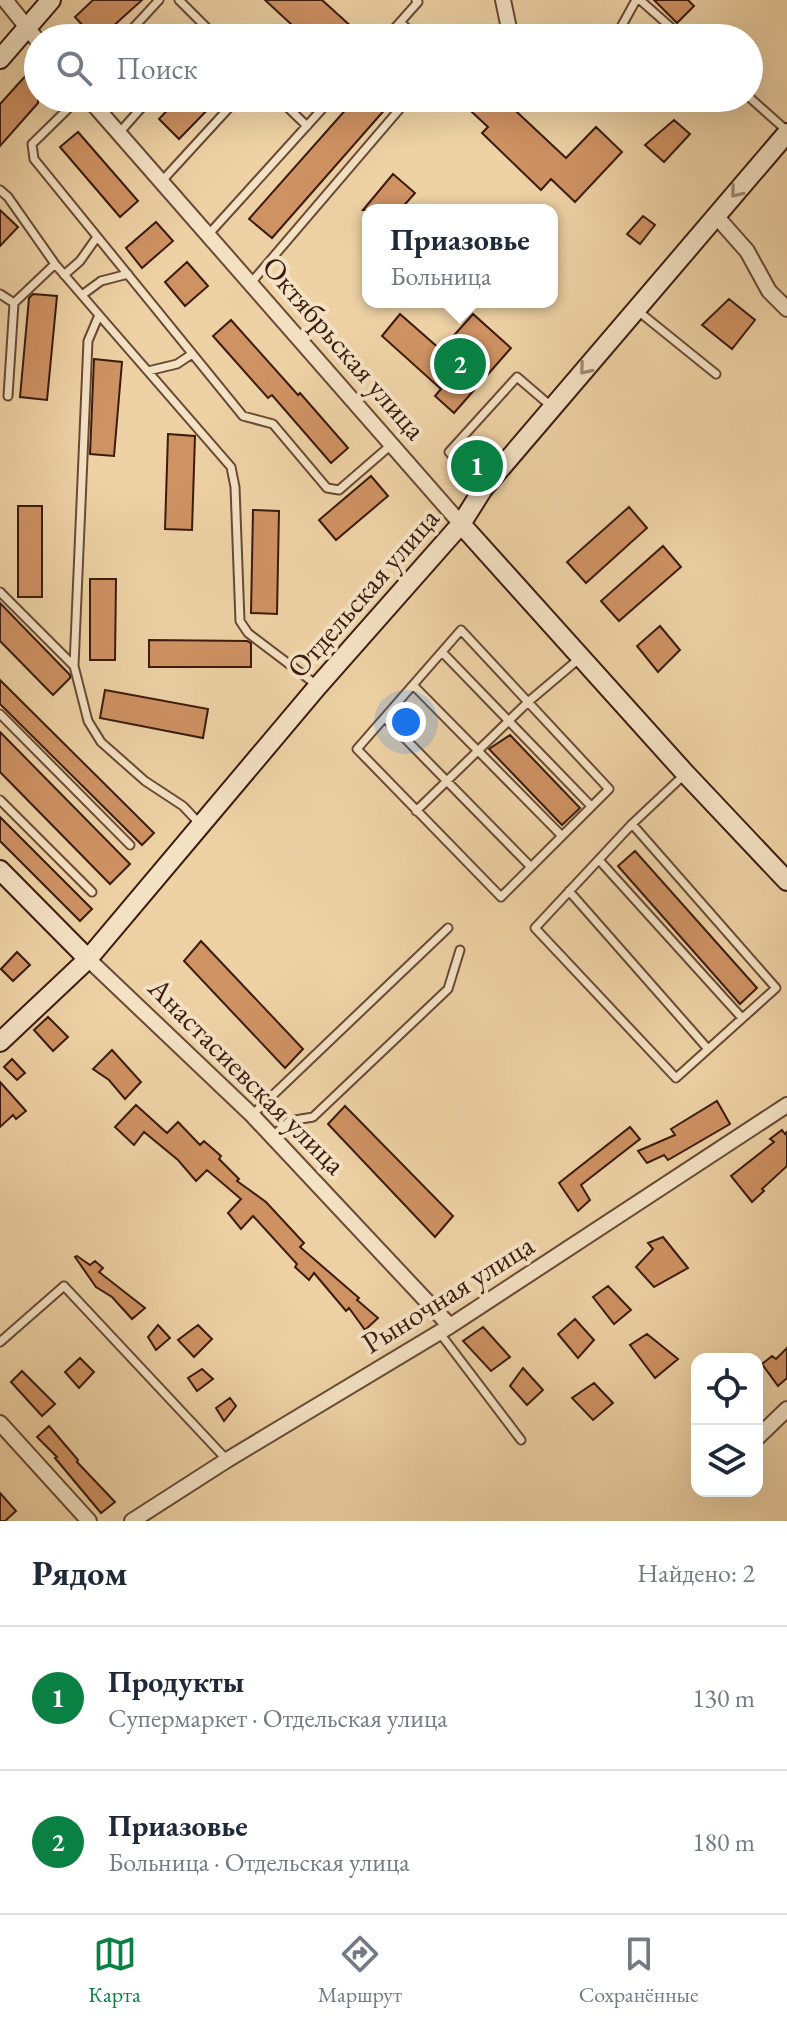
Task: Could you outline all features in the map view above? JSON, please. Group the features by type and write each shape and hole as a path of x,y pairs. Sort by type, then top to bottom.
{"street":[{"path":"5,0 24,24"},
{"path":"38,24 51,0"},
{"path":"503,0 508,24"},
{"path":"0,59 24,40"},
{"name":"Октябрьская улица","path":"100,112 461,524 685,773 787,881"},
{"name":"Отдельская улица","path":"0,1042 88,959 318,686 461,524 483,489 787,132"},
{"path":"716,216 747,251 769,291 787,309"},
{"name":"Анастасиевская улица","path":"0,870 273,1136 444,1329"},
{"name":"Рыночная улица","path":"132,1521 444,1329 787,1105"},
{"path":"763,1432 787,1409"},
{"path":"0,1423 89,1521"}],"lane":[{"path":"137,24 159,0"},
{"path":"179,0 200,24"},
{"path":"402,24 400,22 418,2 416,0"},
{"path":"623,24 638,0 666,24"},
{"path":"763,110 787,132"},
{"path":"65,112 32,144 34,159 243,416 273,424 327,488 339,490 391,445"},
{"path":"119,133 138,112"},
{"path":"161,182 225,112"},
{"path":"292,112 307,126"},
{"path":"208,235 320,112"},
{"path":"250,284 397,112"},
{"path":"0,190 64,275 231,467 235,487 240,621 248,633 318,686"},
{"path":"64,275 80,261 97,237"},
{"path":"8,396 14,303 55,264"},
{"path":"82,295 101,281 128,274"},
{"path":"0,294 14,303"},
{"path":"636,310 716,374"},
{"path":"99,315 88,341 74,666 88,721 101,742 145,781 183,806 202,825"},
{"path":"148,371 177,364 192,354"},
{"path":"483,489 449,452 517,377 552,408"},
{"path":"0,592 74,666"},
{"path":"461,630 609,789 501,897 357,749 442,652 461,630"},
{"path":"442,652 591,806"},
{"path":"416,811 528,702 581,656"},
{"path":"413,685 562,836"},
{"path":"0,714 130,845"},
{"path":"385,718 531,867"},
{"path":"632,824 776,988 676,1078 535,928 632,824 685,773"},
{"path":"0,800 92,892"},
{"path":"599,860 742,1018"},
{"path":"569,891 708,1049"},
{"path":"252,1115 448,928"},
{"path":"273,1136 289,1121 313,1117 448,989 460,950"},
{"path":"0,1342 64,1286 227,1460"},
{"path":"444,1329 521,1440"}],"building":[{"path":"93,0 142,0 115,24 81,24 75,17"},
{"path":"265,0 322,0 349,24 291,24"},
{"path":"654,0 688,0 694,6 677,23"},
{"path":"24,77 24,112 30,112 0,146 0,104"},
{"path":"166,112 205,112 179,139 159,119"},
{"path":"344,112 383,112 272,238 249,219"},
{"path":"472,112 517,112 566,158 596,127 622,152 575,202 551,179 541,190 482,133 488,127"},
{"path":"674,120 690,134 664,162 645,145"},
{"path":"78,132 138,201 120,217 60,147"},
{"path":"393,174 415,193 405,204 368,204"},
{"path":"0,210 18,227 0,246"},
{"path":"643,216 655,225 640,244 627,234"},
{"path":"156,222 173,241 142,268 126,248"},
{"path":"187,262 208,286 185,306 165,282"},
{"path":"33,294 57,296 47,400 20,397 29,298"},
{"path":"729,299 755,320 732,349 702,325"},
{"path":"400,314 441,350 473,314 511,348 454,413 435,396 441,389 382,336"},
{"path":"231,320 348,448 331,463 272,395 268,398 213,336"},
{"path":"94,359 122,362 114,456 90,454"},
{"path":"168,434 195,436 192,530 165,529"},
{"path":"371,476 388,496 336,540 319,520"},
{"path":"18,506 42,506 42,597 18,597"},
{"path":"629,507 647,528 586,583 567,562"},
{"path":"253,510 279,511 277,614 251,613"},
{"path":"663,546 681,567 619,621 601,601"},
{"path":"90,579 116,579 115,660 90,660"},
{"path":"0,603 70,675 53,695 0,641"},
{"path":"660,626 680,650 658,672 637,646"},
{"path":"149,640 247,641 251,643 251,667 149,667"},
{"path":"0,680 154,833 142,845 0,704"},
{"path":"105,690 208,709 203,738 100,718"},
{"path":"0,732 130,864 110,884 0,772"},
{"path":"510,735 580,808 562,825 489,749"},
{"path":"0,817 92,909 80,921 0,841"},
{"path":"635,851 757,988 740,1004 618,866"},
{"path":"201,941 303,1049 285,1068 184,961"},
{"path":"17,952 30,965 13,981 1,969"},
{"path":"48,1017 68,1037 53,1051 34,1030"},
{"path":"112,1050 141,1082 125,1099 109,1080 93,1069"},
{"path":"12,1059 25,1073 17,1080 4,1067"},
{"path":"0,1082 26,1111 16,1119 13,1115 0,1127"},
{"path":"717,1101 730,1124 668,1160 664,1155 647,1163 638,1151 675,1135 671,1129"},
{"path":"136,1105 167,1133 178,1122 200,1145 204,1141 221,1156 219,1159 239,1179 237,1181 266,1202 304,1243 300,1247 378,1318 365,1330 349,1308 346,1311 314,1273 309,1280 295,1267 297,1264 253,1216 241,1229 228,1213 241,1199 207,1170 196,1181 178,1160 144,1132 134,1145 115,1127"},
{"path":"345,1106 453,1216 435,1237 328,1124"},
{"path":"630,1127 640,1139 581,1185 590,1200 578,1211 559,1183"},
{"path":"782,1130 785,1134 787,1132 787,1166 752,1202 731,1176 774,1142 770,1139"},
{"path":"663,1237 688,1268 654,1287 636,1267 653,1249 648,1243"},
{"path":"77,1256 90,1265 95,1261 103,1268 99,1272 145,1308 132,1319 112,1297 96,1287"},
{"path":"608,1286 631,1310 614,1324 593,1297"},
{"path":"575,1319 594,1340 578,1358 558,1334"},
{"path":"158,1325 170,1338 156,1350 148,1337"},
{"path":"198,1325 212,1339 194,1357 178,1340"},
{"path":"483,1327 510,1357 491,1371 463,1341"},
{"path":"647,1334 678,1359 655,1378 630,1345"},
{"path":"787,1348 787,1378 778,1386 763,1365 772,1356 776,1359"},
{"path":"80,1358 94,1372 79,1388 65,1372"},
{"path":"523,1368 543,1390 527,1405 510,1386"},
{"path":"202,1369 213,1379 197,1391 188,1378"},
{"path":"22,1371 55,1404 42,1416 11,1382"},
{"path":"594,1383 613,1403 593,1420 572,1398"},
{"path":"230,1398 236,1406 224,1421 216,1408"},
{"path":"49,1426 77,1462 115,1502 101,1513 57,1457 37,1437"},
{"path":"0,1493 16,1511 5,1521 0,1521"}],"place":[{"name":"Приазовье","path":"460,364"},
{"name":"Продукты","path":"477,466"}]}
